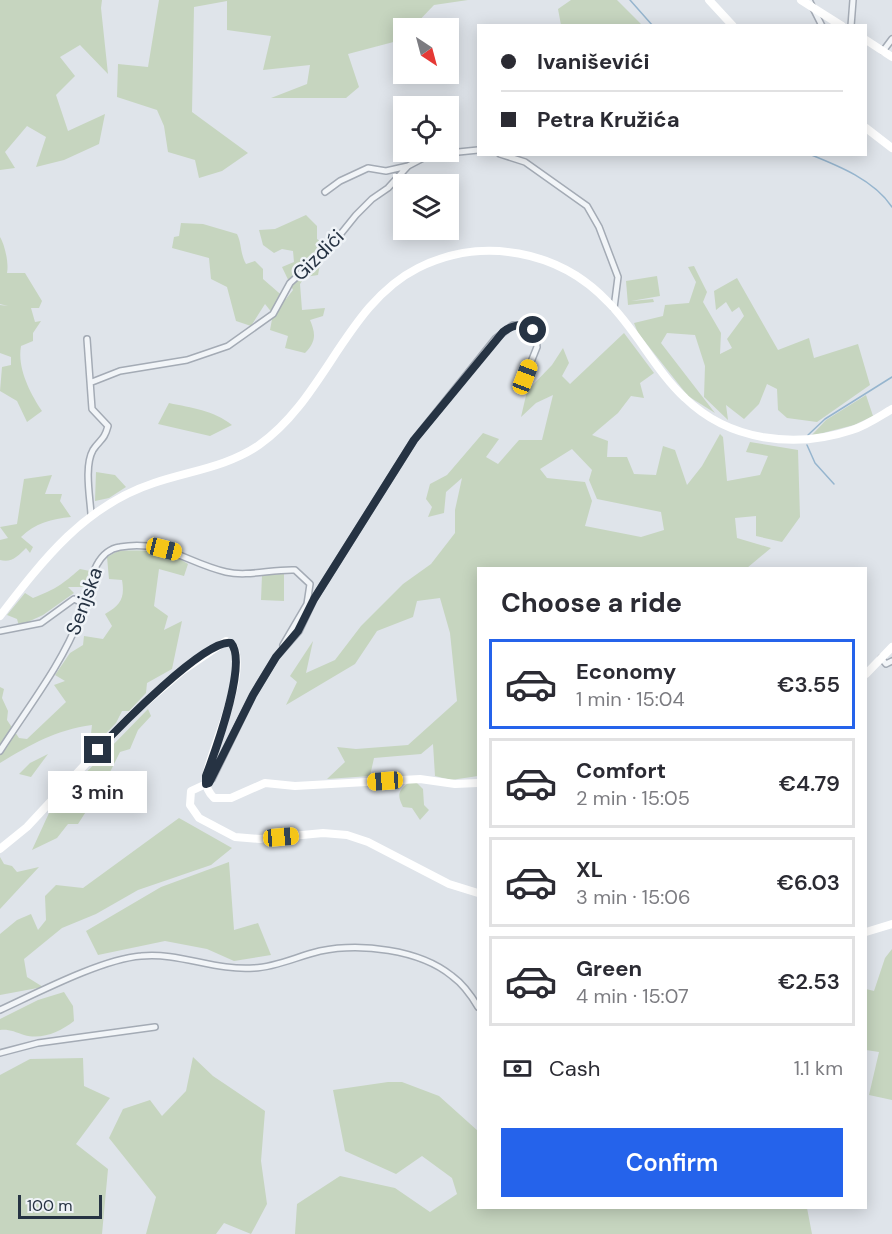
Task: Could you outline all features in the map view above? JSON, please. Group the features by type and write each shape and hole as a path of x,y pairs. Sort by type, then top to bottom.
{"street":[{"path":"709,0 731,24"},
{"path":"801,0 810,3 839,24"},
{"path":"851,24 853,0"},
{"path":"810,3 821,24"},
{"path":"883,51 892,39"},
{"path":"867,41 892,57"},
{"path":"867,129 892,148"},
{"name":"Gizdići","path":"92,381 120,371 187,360 228,346 273,314 290,283 331,246 356,215 372,199 388,188 408,166 429,155 477,150"},
{"path":"506,156 525,162 587,206 599,227 618,277 614,308"},
{"path":"325,192 340,181 368,168 386,171 408,166"},
{"path":"0,616 41,562 91,514 120,497 153,483 194,473 241,456 271,436 301,407 379,298 417,269 466,252 514,252 558,265 586,282 614,308 684,398 709,417 740,432 780,440 819,438 854,430 892,410"},
{"path":"477,893 449,884 368,842 347,835 323,833 257,839 235,837 199,818 192,811 191,792 212,779 253,695 276,657 298,631 314,599 414,440 495,339 513,325 524,325 533,330 537,347 525,377"},
{"path":"87,339 92,381 92,409 108,426 104,440 93,451 89,465 91,514"},
{"name":"Senjska","path":"0,751 71,641 85,604 94,568 103,554 118,547 149,545 178,552 226,572 294,570 310,584 310,595 276,657"},
{"path":"0,631 41,623 74,599 85,604"},
{"path":"0,849 27,827 131,715 182,670 225,641 235,647 233,684 206,784 210,795 222,799 266,783 295,786 420,779 455,784 477,783"},
{"path":"867,673 892,647"},
{"path":"881,658 886,664 892,661"},
{"path":"867,932 892,924"},
{"path":"0,1010 86,973 140,956 169,956 232,969 257,968 320,951 352,947 412,957 435,965 465,987 477,1005"},
{"path":"0,1053 38,1043 154,1027"}],"green space":[{"path":"0,0 102,0 108,74 80,45 60,57 75,76 56,95 68,131 105,114 99,144 64,160 36,167 46,137 27,126 5,152 15,168 0,170"},
{"path":"159,0 468,0 434,5 422,18 393,18 393,42 348,54 359,87 346,98 271,98 307,84 310,65 263,70 271,36 227,30 227,1 194,7 192,112 248,153 222,171 199,178 195,160 168,152 164,126 157,110 117,97 118,64 148,67"},
{"path":"571,0 617,0 641,24 561,24 558,9"},
{"path":"306,215 317,226 317,239 327,247 329,254 320,264 318,275 305,277 300,284 302,310 325,308 323,316 310,320 314,338 305,353 285,348 288,336 270,330 273,314 265,304 251,326 236,321 227,287 211,279 209,258 172,248 174,237 179,236 181,223 203,224 237,234 246,264 255,261 263,269 263,279 286,299 293,290 282,267 294,262 293,251 282,249 274,253 263,245 259,230 275,229"},
{"path":"0,237 6,255 7,273 25,273 42,301 39,308 31,308 35,322 41,321 33,333 33,341 21,346 20,354 29,388 42,411 27,422 17,401 0,391 2,367 11,365 11,357 0,353 0,305 8,306 0,304"},
{"path":"694,266 707,292 703,302 721,333 720,354 732,348 727,339 744,316 739,307 732,312 726,302 716,310 714,291 737,278 778,350 809,338 814,358 858,344 870,385 817,422 787,418 778,410 777,389 767,384 759,404 744,419 726,405 728,420 704,397 705,366 695,335 667,333 661,343 715,413 688,396 638,333 634,323 663,316 665,305 689,303 696,282 688,267"},
{"path":"657,276 660,296 631,301 653,299 654,302 628,305 626,281"},
{"path":"624,333 654,373 640,383 644,398 631,396 618,413 592,435 608,441 607,457 627,457 634,474 656,475 663,446 675,450 687,485 702,466 720,434 723,437 727,481 760,475 768,456 746,452 750,442 798,450 800,517 782,542 756,536 756,516 735,518 737,538 771,548 748,567 477,567 477,776 451,780 435,776 433,744 421,754 374,758 370,776 327,779 345,762 337,747 356,749 408,745 457,701 450,633 440,598 417,601 413,617 377,631 355,664 286,705 297,682 290,676 313,641 306,673 335,660 361,626 403,584 431,564 455,533 455,510 462,478 446,492 444,513 428,517 432,507 426,499 430,484 447,475 483,433 499,439 486,457 498,464 519,440 542,440 553,395 536,403 521,417 527,391 552,365 563,348 569,363 562,376 570,384","holes":["572,449 592,470 589,480 597,499 661,512 664,530 641,537 585,526 592,501 585,482 547,478 540,469"]},
{"path":"866,395 873,416 854,425 811,436 826,420"},
{"path":"169,403 210,413 232,425 210,436 158,424"},
{"path":"96,472 115,475 126,487 109,498 95,501"},
{"path":"52,475 45,494 62,494 60,501 71,517 32,528 21,537 33,547 30,553 26,548 11,560 0,560 0,540 8,538 0,527 17,524 24,479"},
{"path":"118,551 163,553 188,564 184,576 159,569 154,606 168,616 164,630 182,621 172,669 147,683 146,693 129,711 122,711 116,723 97,743 90,742 92,725 79,727 44,739 0,763 0,687 4,689 2,698 8,711 7,720 19,738 27,739 66,702 54,685 65,681 55,675 70,653 83,645 84,636 103,639 112,626 105,614 121,600 123,586 122,580 109,579 107,557"},
{"path":"80,569 90,571 89,587 68,587 74,593 43,615 19,626 17,619 7,615 25,593 33,598 41,595 59,586"},
{"path":"284,574 284,601 261,600 262,575"},
{"path":"148,709 151,716 138,730 130,749 120,752 99,794 87,794 87,810 78,824 68,824 57,838 32,850 49,813"},
{"path":"48,754 31,777 19,774 30,763"},
{"path":"408,783 417,783 423,789 424,805 429,810 420,820 412,808 403,807 400,799 400,791"},
{"path":"179,818 232,848 211,865 138,890 96,914 62,928 24,959 27,977 43,987 0,995 0,934 17,920 31,914 38,930 46,920 45,896 56,885 83,888"},
{"path":"0,857 4,864 12,866 17,872 39,867 0,909"},
{"path":"229,862 234,930 258,923 271,955 234,961 207,949 165,941 98,955 86,931 161,887"},
{"path":"892,949 892,1100 869,1095 879,1052 867,1050 867,989 874,991 885,958"},
{"path":"64,992 73,1006 74,1021 63,1029 37,1036 0,1030 0,1019 38,1000"},
{"path":"193,1057 213,1076 265,1111 261,1161 267,1204 251,1234 224,1223 216,1234 146,1234 156,1197 109,1138 123,1109 150,1100 162,1116 186,1091"},
{"path":"83,1058 84,1086 110,1098 76,1144 108,1169 102,1234 0,1234 0,1075 30,1059"},
{"path":"402,1082 439,1096 477,1130 477,1209 807,1209 812,1234 295,1234 297,1204 340,1176 395,1188 430,1212 457,1194 452,1178 422,1156 396,1174 345,1151 333,1090"}],"waterway":[{"path":"630,0 651,24"},
{"path":"814,156 844,169 866,182 876,189 892,207"},
{"path":"808,435 825,419 892,377"},
{"path":"807,445 815,463 834,484"}],"route":[{"path":"98,750 161,688 182,670 225,641 235,647 233,684 225,723 206,776 206,784 209,783 253,695 276,657 298,631 314,599 353,541 414,440 495,339 513,325 524,325 533,330"}]}
